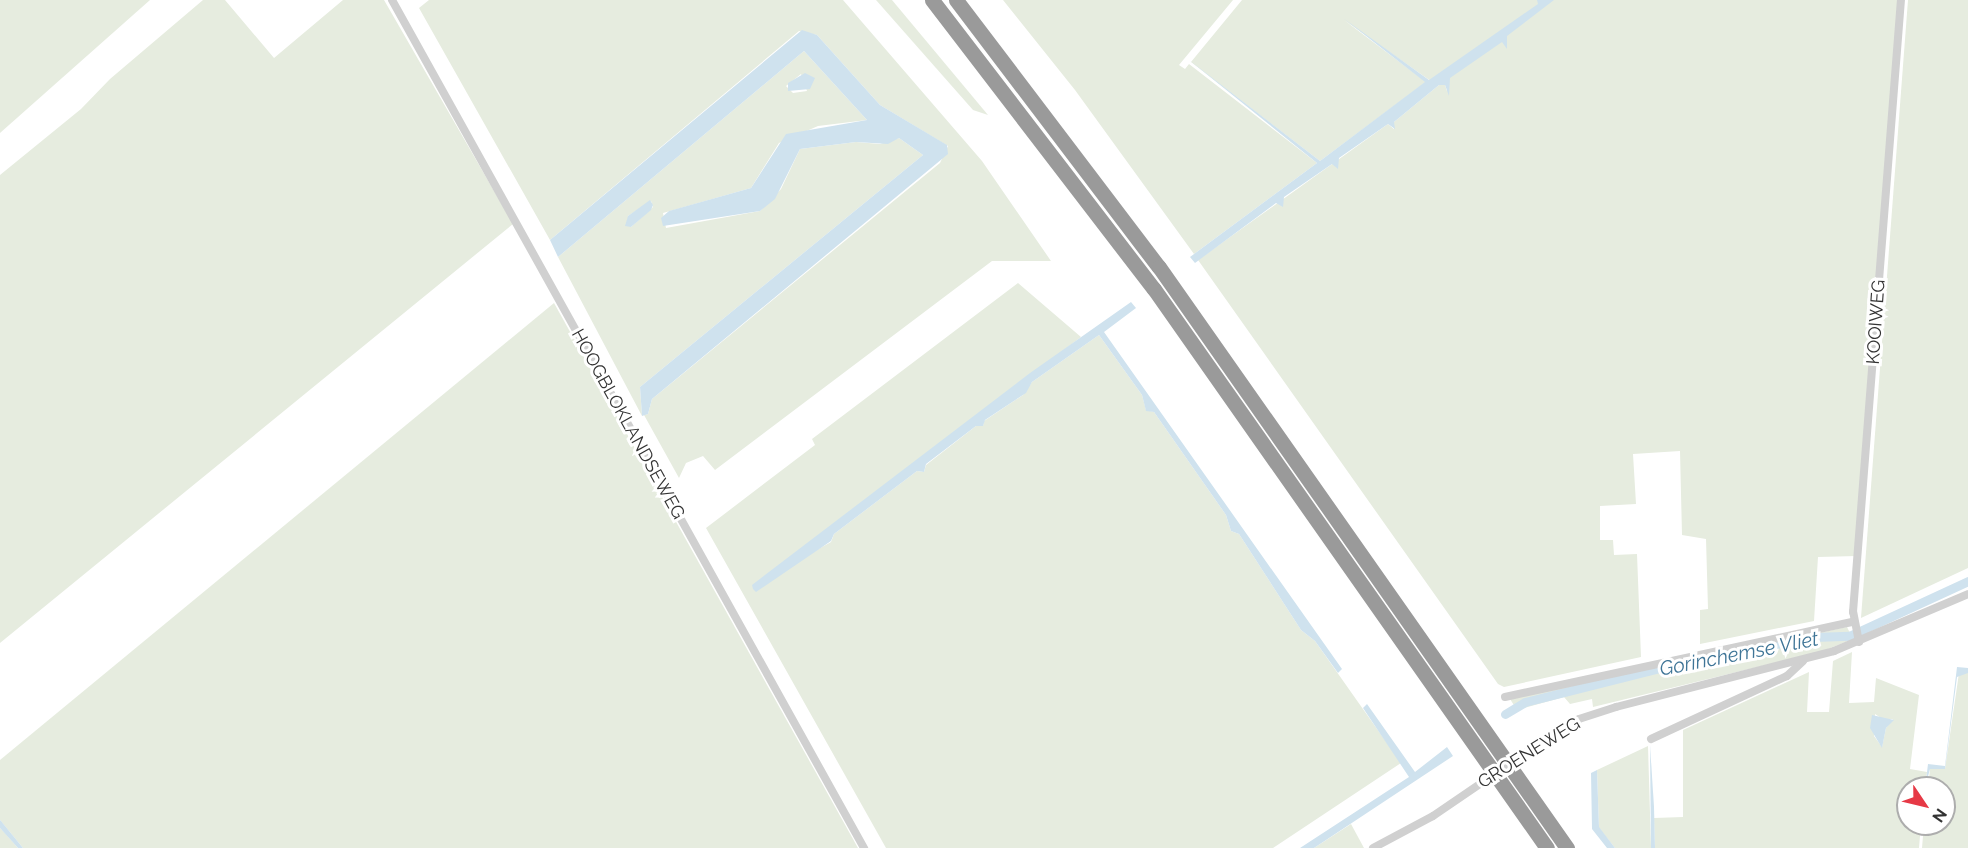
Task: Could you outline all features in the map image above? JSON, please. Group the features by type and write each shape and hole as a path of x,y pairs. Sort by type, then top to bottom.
{"highway":[{"path":"932,0 1154,289 1546,848"},
{"path":"956,0 1168,279 1567,848"}],"street":[{"name":"HOOGBLOKLANDSEWEG","path":"392,0 864,848"},
{"name":"KOOIWEG","path":"1856,633 1901,0"},
{"name":"GROENEWEG","path":"1373,848 1433,816 1579,719 1616,707 1803,661 1856,633 1968,594"},
{"name":"GROENEWEG","path":"1505,697 1856,633"},
{"name":"GROENEWEG","path":"1651,739 1787,676 1803,661"}],"shaded area":[{"path":"0,0 150,0 0,133"},
{"path":"203,0 225,0 274,58 343,0 384,0 513,224 0,643 0,175 81,109 110,79"},
{"path":"429,0 843,0 982,161 1051,261 992,261 715,470 703,456 686,463 679,478 644,415 648,414 652,399 940,163 948,146 880,105 817,35 799,31 550,240 419,8"},
{"path":"876,0 892,0 988,115 973,110"},
{"path":"1003,0 1233,0 1179,65 1185,69 1189,64 1317,163 1194,254 1075,90"},
{"path":"1242,0 1900,0 1857,556 1818,557 1814,621 1700,644 1700,610 1708,609 1706,539 1682,535 1680,451 1633,454 1636,504 1600,506 1600,540 1613,540 1614,555 1637,554 1641,657 1504,687 1498,684 1198,260 1388,124 1394,129 1394,122 1439,85 1445,85 1447,91 1447,75 1435,84 1344,20 1426,82 1320,161 1191,62"},
{"path":"1908,0 1968,0 1968,568 1861,618"},
{"path":"804,51 867,120 818,126 779,143 751,188 663,213 666,228 760,211 781,189 800,149 856,142 880,144 899,138 923,155 640,387 642,416 558,257","holes":["801,74 807,91 793,93 786,86","651,201 653,207 631,227 628,216"]},
{"path":"1018,283 1081,337 752,586 831,542 834,534 917,471 924,472 926,465 976,426 983,426 984,421 1023,395 1032,382 1099,335 1142,395 1146,410 1154,412 1226,515 1231,531 1239,534 1301,630 1315,641 1401,763 1273,848 886,848 706,528 815,445 812,439"},
{"path":"554,303 858,848 23,848 0,820 0,760"},
{"path":"1847,627 1853,639 1823,651 1593,707 1592,699 1570,704 1564,697 1517,710 1510,699"},
{"path":"1852,652 1849,703 1874,702 1876,678 1919,695 1910,769 1927,772 1926,776 1896,776 1896,836 1920,836 1919,848 1655,848 1654,818 1683,817 1683,730 1809,672 1807,712 1829,712 1833,661","holes":["1875,714 1884,720 1893,719 1886,728 1882,747 1874,736"]},
{"path":"1959,673 1968,673 1968,848 1922,848 1923,836 1956,836 1956,776 1929,776 1930,769 1945,769"},
{"path":"1648,746 1651,848 1615,848 1599,828 1597,770"},
{"path":"1351,824 1364,848 1314,848"},
{"path":"0,828 4,832 18,848 0,848"}],"water":[{"path":"1537,0 1554,0 1507,36 1507,49 1502,42 1450,78 1449,96 1445,85 1439,85 1394,122 1395,129 1388,124 1339,158 1338,169 1332,164 1284,197 1283,207 1276,203 1195,263 1190,257 1317,163 1189,60 1320,161 1425,82 1343,18 1429,80 1538,4"},
{"path":"802,30 817,35 880,105 947,145 948,154 652,399 648,414 642,416 640,387 923,155 899,138 888,144 856,142 800,149 775,199 760,211 663,226 661,218 669,211 751,188 786,134 867,120 804,51 558,257 550,240"},
{"path":"805,73 815,78 810,89 788,91 788,83"},
{"path":"650,200 653,205 651,210 631,227 625,226 628,216"},
{"path":"1131,302 1136,308 1104,332 1342,669 1338,673 1315,641 1301,630 1239,534 1231,531 1226,515 1154,412 1146,411 1142,395 1099,335 1032,382 1026,393 985,420 983,426 976,426 926,464 924,472 917,471 834,534 831,541 756,592 753,589 752,585 1030,373"},
{"path":"1957,667 1968,668 1968,673 1957,677 1945,769 1930,769 1926,776 1928,764 1945,766"},
{"path":"1367,704 1415,772 1447,747 1453,756 1314,848 1300,848 1409,777 1363,708"},
{"path":"1872,715 1894,720 1886,728 1882,748 1870,728"},
{"path":"1650,745 1654,807 1655,848 1651,848"},
{"path":"1597,770 1599,827 1615,848 1607,848 1592,829 1591,773"},
{"path":"0,820 23,848 18,848 0,828"}],"waterway":[{"name":"Gorinchemse Vliet","path":"1729,653 1814,637 1849,636 1968,581"},
{"name":"Gorinchemse Vliet","path":"1505,714 1525,702 1691,660"}]}
